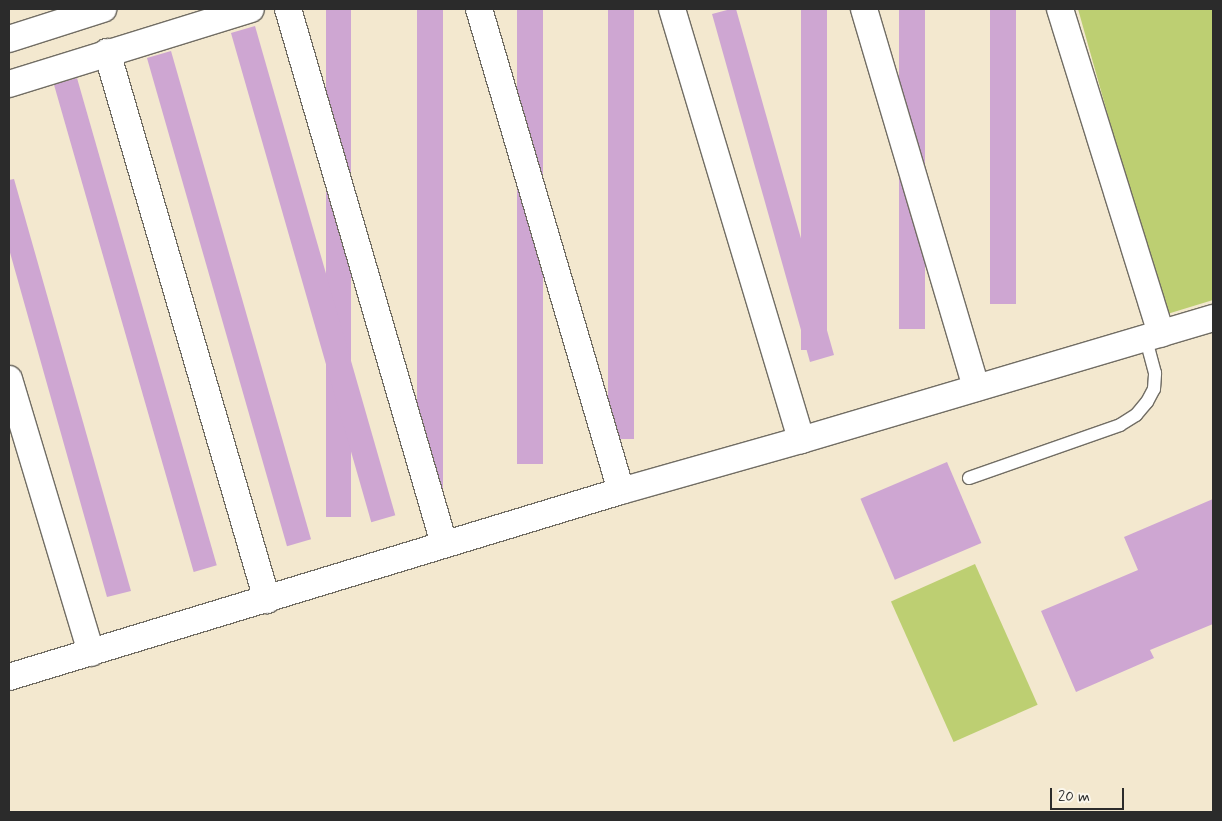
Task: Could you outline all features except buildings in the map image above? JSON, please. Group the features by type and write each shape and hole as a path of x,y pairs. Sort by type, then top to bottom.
{"street":[{"path":"9,84 107,52 251,9"},
{"path":"288,9 444,544"},
{"path":"479,9 621,491"},
{"path":"672,9 801,440"},
{"path":"864,9 976,388"},
{"path":"1060,9 1154,337"},
{"path":"9,39 94,10"},
{"path":"107,52 267,600"},
{"path":"9,677 621,491 1154,337 1213,318"},
{"path":"9,379 91,653"}],"lane":[{"path":"969,478 1120,425 1136,415 1147,402 1154,388 1154,337"}],"green space":[{"path":"1078,9 1213,9 1213,300 1164,315"},
{"path":"975,564 1038,705 954,742 891,601"}]}
